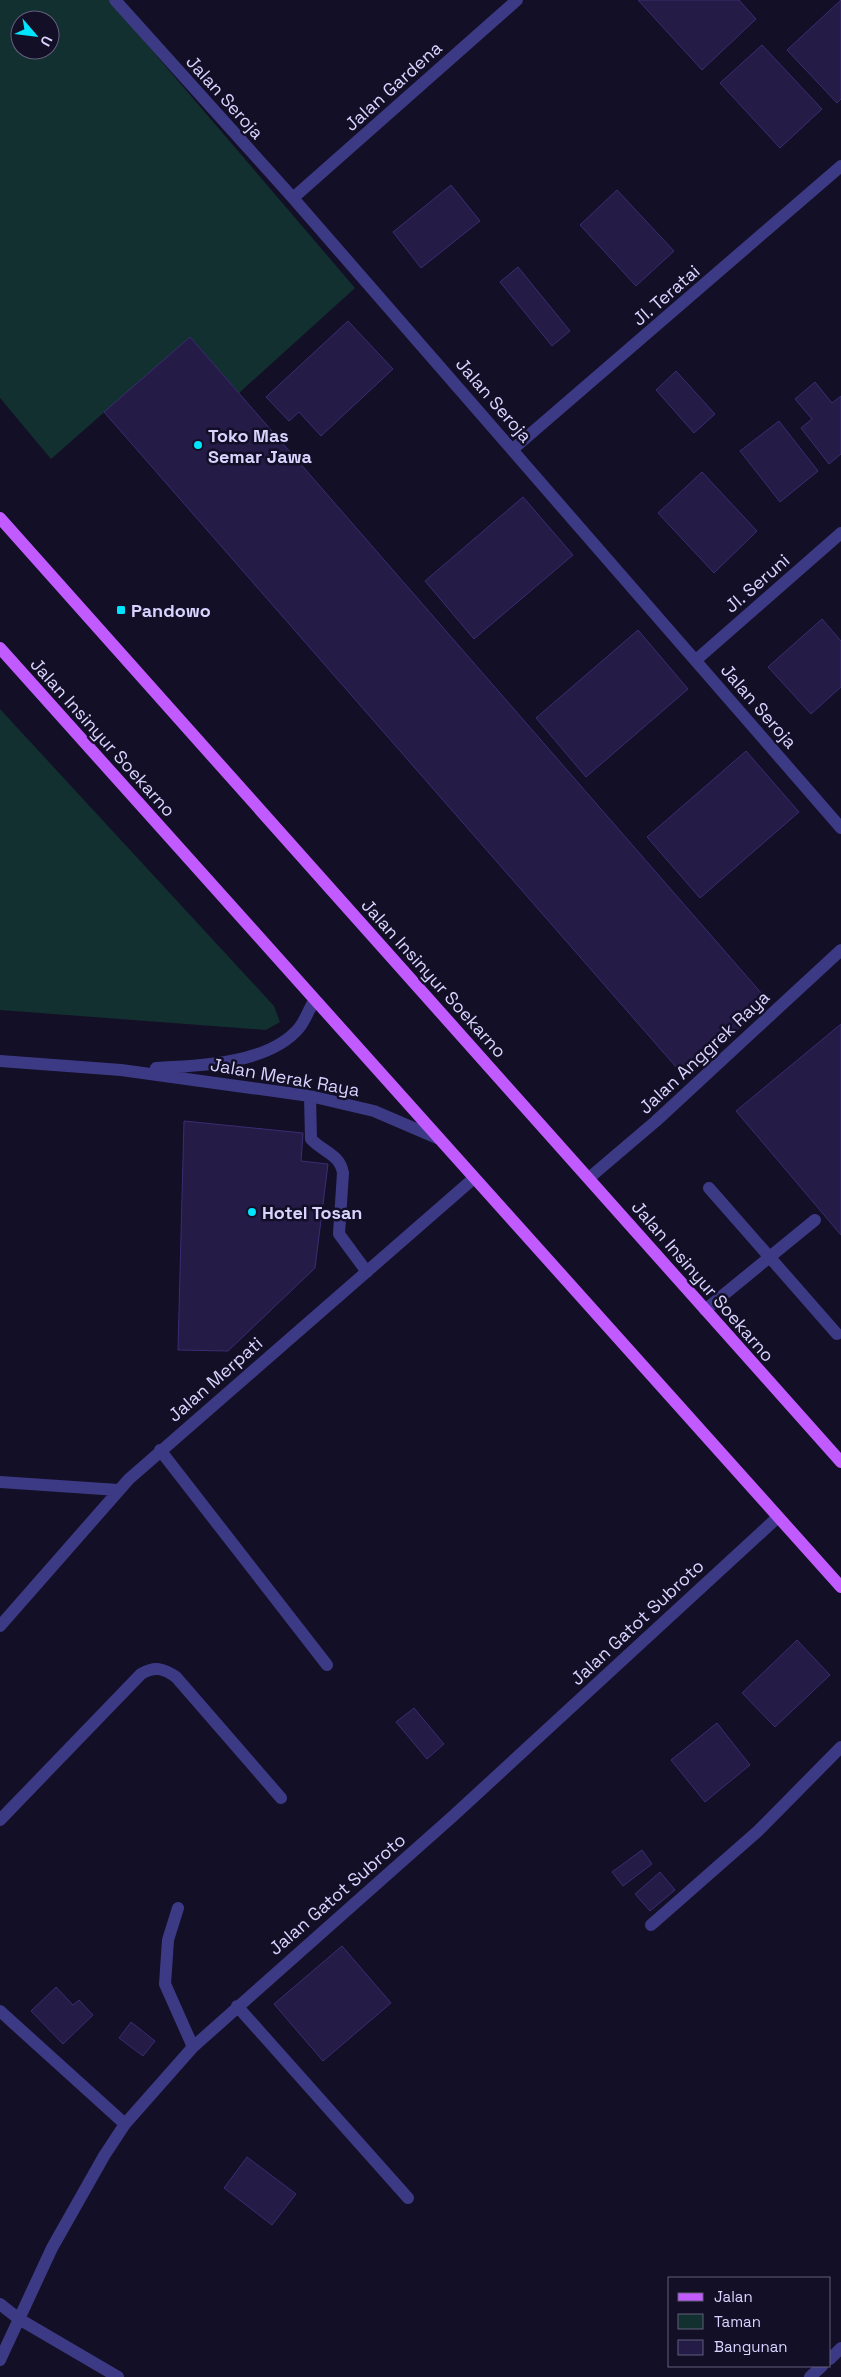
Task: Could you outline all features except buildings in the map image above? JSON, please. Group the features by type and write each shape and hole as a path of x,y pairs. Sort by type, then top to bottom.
{"main road":[{"name":"Jalan Insinyur Soekarno","path":"0,518 841,1462"},
{"name":"Jalan Insinyur Soekarno","path":"0,648 473,1179 841,1587"}],"street":[{"name":"Jalan Seroja","path":"115,0 293,198 841,828"},
{"name":"Jalan Gardena","path":"293,198 517,0"},
{"name":"Jl. Teratai","path":"513,450 841,166"},
{"name":"Jl. Seruni","path":"696,660 841,533"},
{"name":"Jalan Anggrek Raya","path":"589,1178 656,1121 841,950"},
{"name":"Jalan Merak Raya","path":"122,1070 210,1066 247,1057 279,1045 300,1028 314,1000"},
{"name":"Jalan Merak Raya","path":"0,1061 122,1070 310,1096 374,1111 437,1138"},
{"path":"310,1096 311,1140 318,1147 336,1157 342,1164 344,1173 339,1234 367,1272"},
{"name":"Jalan Merpati","path":"0,1626 118,1490 160,1450 473,1179"},
{"path":"709,1188 837,1334"},
{"path":"705,1310 815,1220"},
{"path":"160,1450 326,1665"},
{"path":"0,1482 118,1490"},
{"name":"Jalan Gatot Subroto","path":"0,2360 81,2193 125,2124 193,2047 452,1817 778,1517"},
{"path":"0,1820 140,1674 152,1668 164,1670 176,1678 281,1798"},
{"path":"651,1925 758,1831 841,1747"},
{"path":"178,1908 168,1940 165,1984 193,2047"},
{"path":"237,2006 408,2198"},
{"path":"0,2011 125,2124"},
{"path":"0,2304 19,2319 118,2377"},
{"path":"831,2358 841,2348"},
{"path":"810,2377 821,2367"}],"green space":[{"path":"0,0 109,0 355,288 239,393 190,337 51,459 0,398"},
{"path":"0,709 274,1006 280,1022 266,1030 0,1010"}],"place":[{"name":"Toko Mas Semar Jawa","path":"198,445"},
{"name":"Pandowo","path":"121,610"},
{"name":"Hotel Tosan","path":"252,1212"}]}
